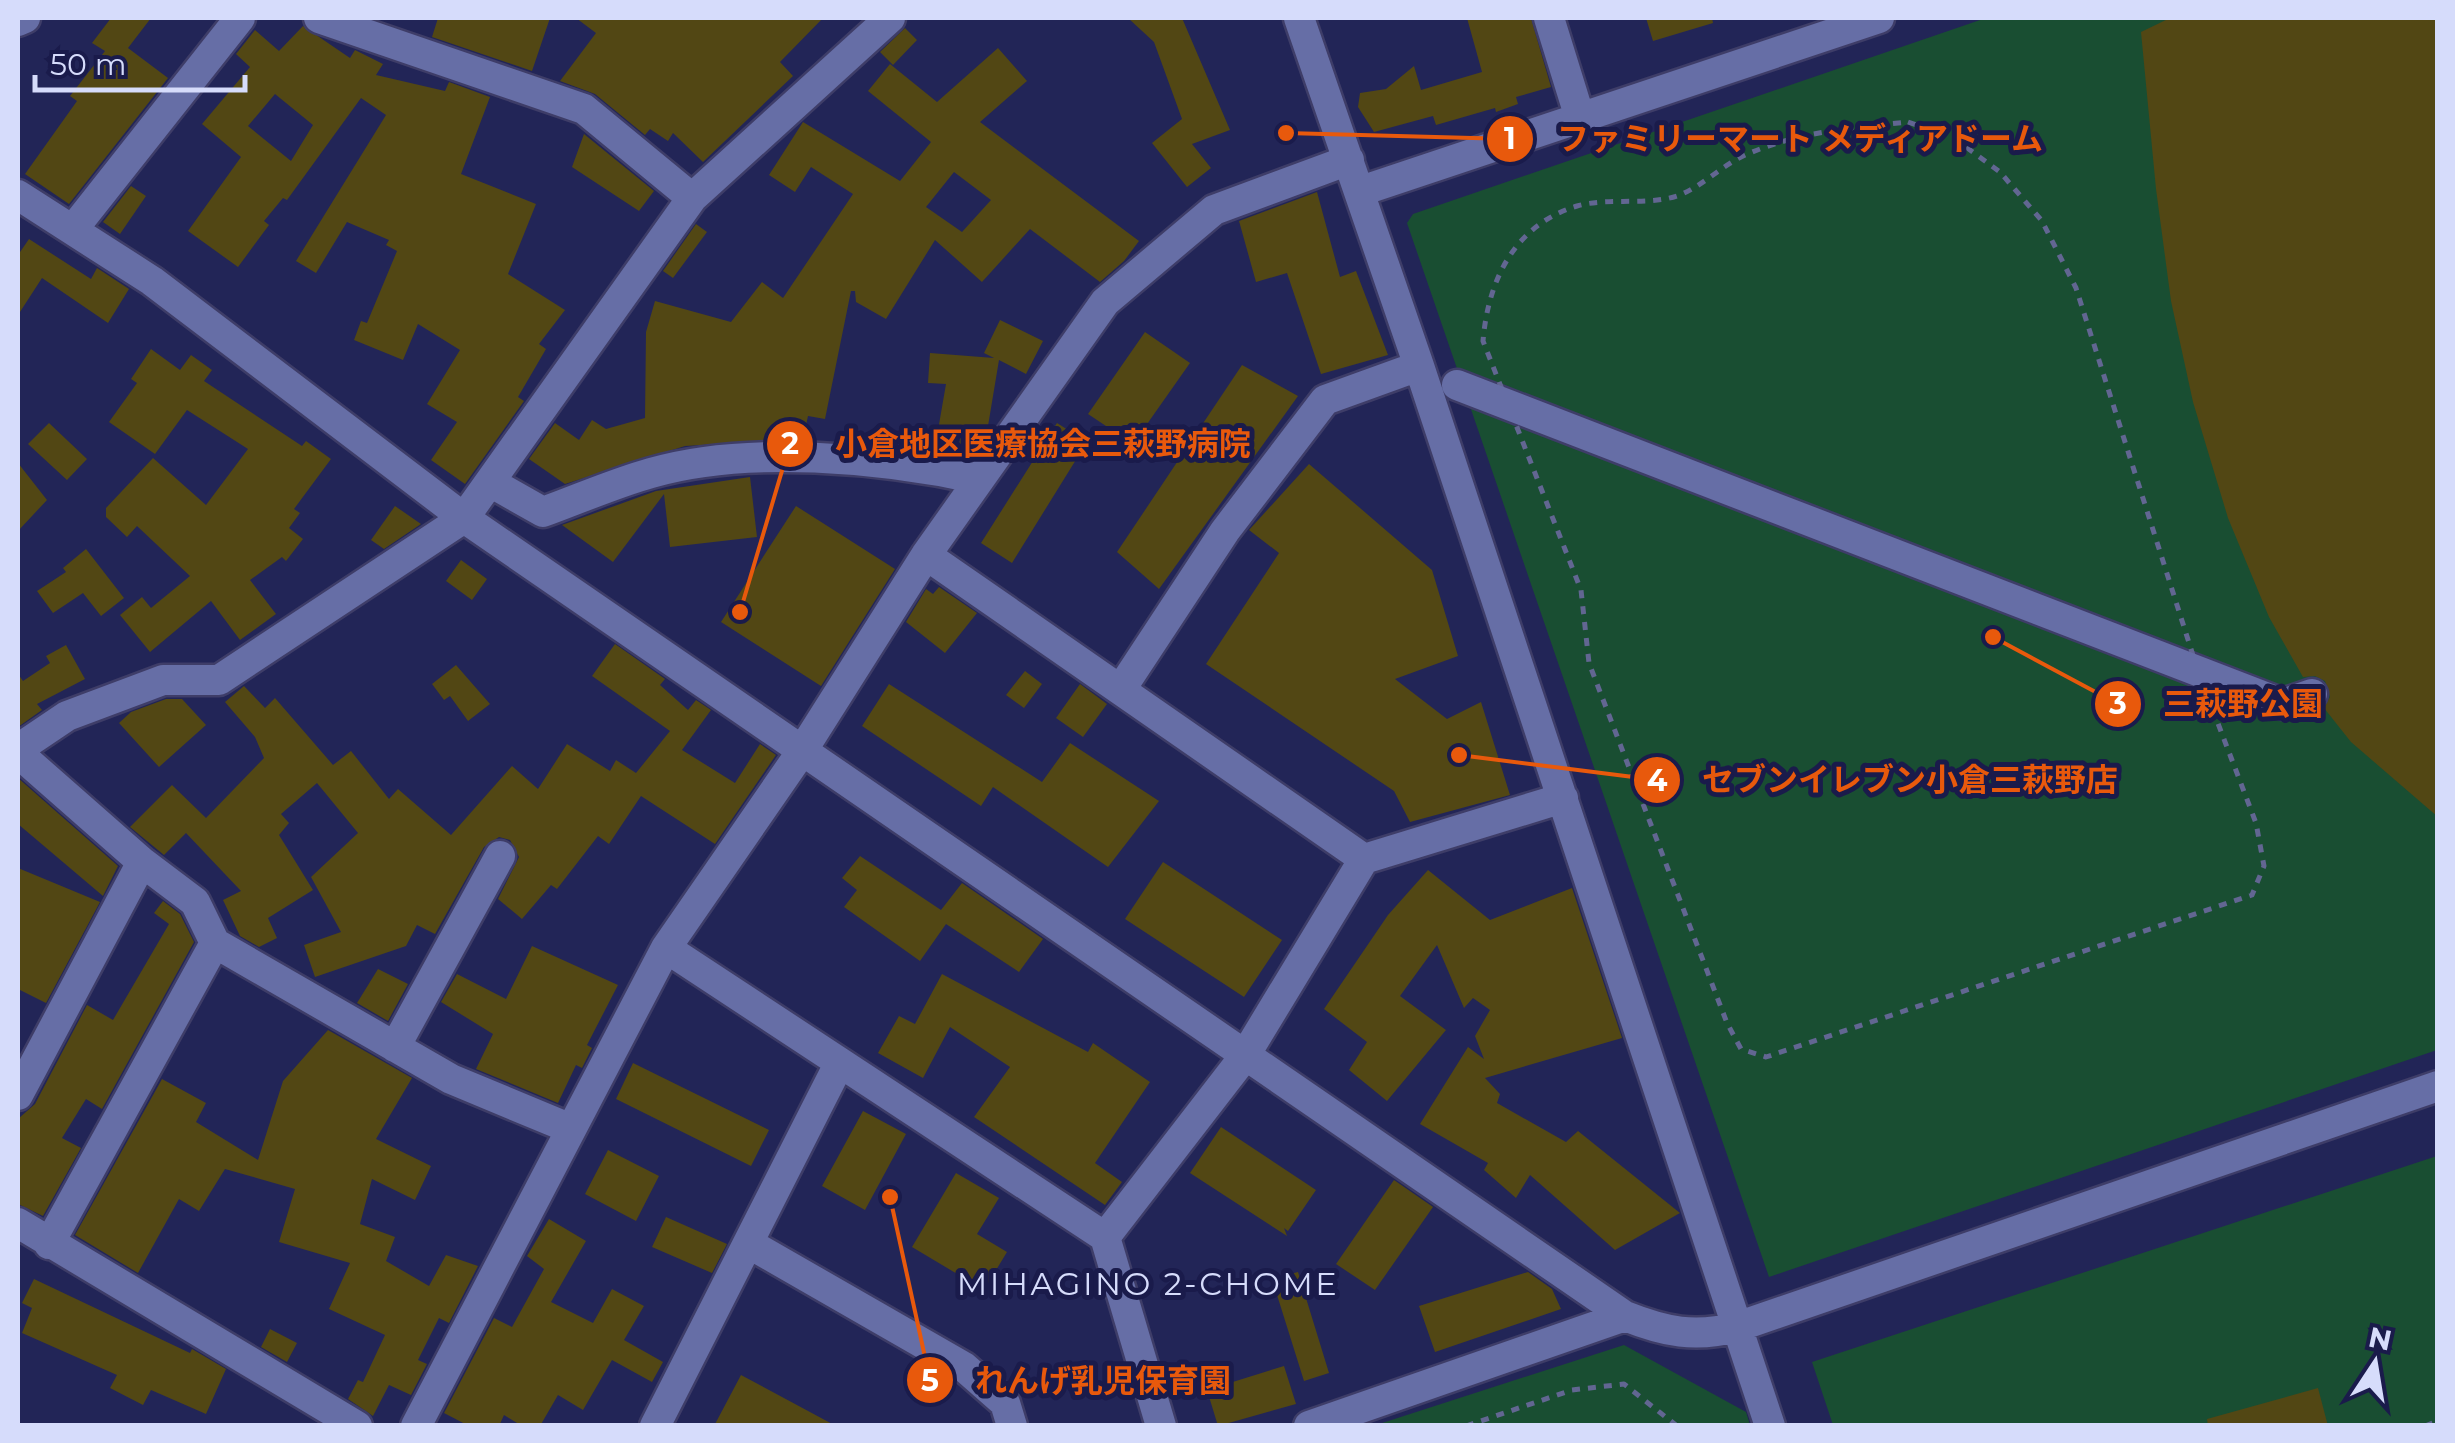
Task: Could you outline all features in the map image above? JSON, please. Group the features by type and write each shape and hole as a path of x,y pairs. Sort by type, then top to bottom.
{"street":[{"path":"18,21 24,18"},
{"path":"74,228 240,18"},
{"path":"319,18 584,109 692,198"},
{"path":"569,1128 452,1079 215,943 195,902 142,862 18,751 67,716 163,680 219,680 464,518 692,198 890,18"},
{"path":"1298,18 1361,191 1770,1426"},
{"path":"1548,18 1580,118"},
{"path":"1361,191 1878,18"},
{"path":"416,1426 666,948 802,751 926,555 1104,302 1214,210 1349,160"},
{"path":"18,195 152,281 464,518 1625,1316 1684,1334 1737,1328 2438,1086"},
{"path":"1121,689 1226,531 1325,400 1419,366"},
{"path":"1457,385 2284,704 2312,694"},
{"path":"490,482 543,512 654,472 768,456 916,465 979,479"},
{"path":"926,555 1364,859"},
{"path":"1105,1237 1244,1057 1364,859 1564,798"},
{"path":"394,1047 500,856"},
{"path":"18,1095 142,862"},
{"path":"50,1244 215,943"},
{"path":"666,948 1105,1237 1161,1426"},
{"path":"654,1426 838,1064"},
{"path":"18,1223 357,1426"},
{"path":"748,1243 964,1366 1006,1403 1012,1426"},
{"path":"1309,1426 1625,1316"}],"path":[{"path":"1908,122 1955,139 2000,172 2042,221 2076,288 2198,671 2256,823 2264,866 2252,894 1766,1057 1742,1049 1727,1023 1589,662 1581,590 1483,341 1486,300 1505,256 1550,219 1578,206 1677,196 1741,157 1802,134 1908,122"},
{"path":"1466,1426 1572,1390 1624,1384 1676,1426"},
{"path":"2425,1426 2438,1421"}],"green space":[{"path":"1986,18 2437,18 2437,1050 1769,1277 1407,223 1413,214"},
{"path":"2437,1156 2437,1425 1833,1425 1812,1362"},
{"path":"1624,1345 1746,1412 1750,1425 1376,1425"}],"building":[{"path":"111,18 151,18 128,48 168,78 69,204 25,174 77,101 70,96 105,51 92,43"},
{"path":"438,18 550,18 532,71 432,37"},
{"path":"576,18 823,18 780,62 793,76 703,162 673,133 668,141 650,129 645,135 595,94 560,81 596,33"},
{"path":"1128,18 1182,18 1230,130 1192,144 1211,168 1187,187 1152,143 1182,119 1154,42"},
{"path":"1467,18 1531,18 1551,87 1516,97 1518,104 1496,112 1495,108 1436,125 1433,116 1374,132 1358,107 1360,93 1386,89 1414,66 1421,90 1482,72"},
{"path":"1646,18 1712,18 1713,23 1653,41"},
{"path":"2170,18 2438,18 2438,817 2351,742 2324,708 2330,697 2325,681 2315,676 2303,677 2269,617 2228,518 2193,402 2171,301 2156,189 2141,32"},
{"path":"303,26 350,58 355,50 383,64 376,75 445,91 449,82 490,97 461,174 536,204 508,274 565,310 539,344 546,349 518,397 524,401 465,484 431,460 457,422 427,404 460,350 418,324 403,360 354,340 361,321 367,323 397,251 386,245 389,240 347,222 316,273 296,261 386,115 361,98 287,200 283,198 264,221 269,225 238,267 188,231 241,157 202,124 250,67 236,54 255,30 279,51","holes":["275,94 313,125 291,161 248,126"]},
{"path":"905,28 917,40 893,65 880,52"},
{"path":"998,48 1027,81 980,122 1139,241 1124,261 1100,282 1030,229 982,282 935,240 886,319 856,302 855,291 851,291 825,419 808,416 803,439 685,446 565,484 529,459 555,423 579,440 592,420 606,429 645,418 646,332 655,301 731,322 762,282 783,298 853,194 811,167 795,192 769,175 803,122 900,181 931,142 868,91 890,64 937,102","holes":["954,172 991,200 962,232 926,207"]},
{"path":"584,134 654,191 639,211 572,167"},
{"path":"131,186 146,196 120,234 103,222"},
{"path":"1317,192 1340,277 1356,271 1388,355 1321,374 1287,273 1256,282 1239,221"},
{"path":"696,224 707,232 673,278 663,271"},
{"path":"29,239 91,279 97,268 129,289 108,323 42,278 18,315 18,255"},
{"path":"1000,320 1043,341 1026,374 999,360 986,438 971,458 957,456 960,440 937,436 946,384 928,383 930,353 994,358 984,353"},
{"path":"1145,332 1190,363 1133,444 1088,414"},
{"path":"151,349 180,370 191,355 212,370 204,381 302,446 306,441 331,459 294,509 300,513 289,528 303,539 286,561 282,557 250,580 276,614 240,640 211,601 150,652 120,615 142,597 151,608 190,576 137,526 127,537 106,517 106,508 153,458 206,505 248,449 187,410 155,454 109,422 137,383 131,379"},
{"path":"1242,365 1298,396 1159,589 1117,552"},
{"path":"49,423 87,459 67,480 28,444"},
{"path":"1057,423 1087,442 1012,563 981,543"},
{"path":"18,463 47,500 18,531"},
{"path":"1309,464 1432,570 1458,656 1395,679 1447,719 1481,702 1510,795 1410,822 1394,791 1206,664 1279,553 1249,530"},
{"path":"750,477 757,537 670,547 664,494 613,562 562,525 656,491"},
{"path":"395,506 421,524 384,549 371,540"},
{"path":"796,506 895,569 821,686 721,622"},
{"path":"86,549 124,598 101,616 83,593 53,613 37,591 66,572 63,568"},
{"path":"461,560 487,579 472,600 446,581"},
{"path":"939,587 977,613 945,653 906,622 926,589 933,594"},
{"path":"615,644 665,679 660,685 688,710 696,700 711,710 682,750 735,783 760,744 776,755 715,844 641,796 609,844 598,836 557,889 551,885 522,919 498,899 519,857 510,840 499,837 484,847 435,934 417,925 406,946 315,977 304,945 341,932 311,877 358,833 317,783 281,814 289,823 279,835 313,890 268,918 277,938 259,947 240,936 223,900 241,891 186,833 164,855 130,827 172,785 206,818 264,758 255,737 225,702 244,686 265,708 275,698 333,765 351,751 389,799 398,789 451,835 512,766 538,789 567,744 610,771 616,760 636,773 670,731 592,676"},
{"path":"66,645 85,679 37,704 42,710 18,727 18,674 23,681 50,663 46,656"},
{"path":"456,665 490,704 468,721 450,696 444,700 432,684"},
{"path":"1025,671 1042,684 1024,708 1006,695"},
{"path":"889,684 1042,782 1070,743 1159,801 1108,867 993,787 981,806 862,726"},
{"path":"1080,684 1107,704 1083,737 1056,718"},
{"path":"166,699 182,699 206,725 159,767 119,723 131,712"},
{"path":"18,778 118,866 103,896 18,824"},
{"path":"860,856 941,910 962,883 1043,939 1019,972 946,924 920,961 844,907 857,890 842,878"},
{"path":"1163,862 1282,940 1244,997 1125,919"},
{"path":"18,868 100,902 46,1003 18,989"},
{"path":"1428,870 1490,920 1572,888 1622,1038 1485,1078 1500,1094 1497,1103 1566,1142 1578,1131 1680,1213 1615,1250 1530,1175 1516,1198 1484,1170 1488,1163 1420,1124 1468,1047 1484,1059 1475,1036 1490,1010 1473,998 1464,1008 1437,945 1400,996 1446,1030 1387,1101 1349,1070 1367,1042 1324,1009 1388,915"},
{"path":"163,901 180,914 194,942 102,1109 86,1099 62,1138 81,1148 43,1216 18,1204 18,1119 35,1104 87,1005 113,1020 169,924 154,913"},
{"path":"532,946 618,985 587,1045 592,1048 582,1068 576,1065 558,1103 476,1069 493,1034 441,1002 457,974 506,999"},
{"path":"378,969 408,984 388,1021 357,1003"},
{"path":"942,974 1088,1052 1093,1043 1150,1082 1095,1163 1122,1182 1105,1205 974,1117 1010,1067 950,1027 923,1078 878,1053 899,1016 915,1024"},
{"path":"328,1030 412,1078 376,1139 431,1166 415,1200 372,1179 360,1224 395,1237 386,1261 429,1286 446,1255 478,1266 449,1323 439,1318 418,1360 427,1364 411,1395 389,1385 373,1416 348,1399 358,1380 363,1382 385,1335 329,1309 350,1263 279,1242 295,1189 225,1169 199,1211 179,1199 138,1273 75,1235 162,1079 206,1103 196,1122 258,1160 283,1081"},
{"path":"633,1063 769,1130 751,1166 616,1099"},
{"path":"863,1111 906,1134 865,1210 822,1186"},
{"path":"1221,1127 1316,1190 1288,1231 1284,1228 1287,1236 1190,1173"},
{"path":"608,1150 659,1176 636,1221 585,1194"},
{"path":"956,1173 999,1198 977,1234 1007,1252 984,1290 912,1247"},
{"path":"1394,1180 1433,1207 1375,1290 1336,1264"},
{"path":"666,1217 727,1244 712,1273 652,1247"},
{"path":"549,1219 586,1241 551,1302 593,1323 612,1289 644,1306 624,1340 663,1362 652,1382 612,1360 583,1410 558,1395 540,1426 522,1426 504,1415 499,1426 469,1426 444,1413 494,1318 512,1327 544,1269 527,1256"},
{"path":"1298,1272 1329,1373 1304,1381 1272,1279"},
{"path":"1528,1272 1552,1289 1561,1309 1435,1352 1419,1306"},
{"path":"34,1279 190,1353 192,1349 226,1369 206,1414 151,1390 143,1405 110,1388 117,1375 22,1333 32,1308 22,1303"},
{"path":"270,1329 297,1343 287,1362 261,1347"},
{"path":"1284,1366 1296,1404 1218,1426 1207,1390"},
{"path":"741,1375 836,1426 714,1426"},
{"path":"2318,1388 2328,1426 2208,1426 2207,1419"}],"place":[{"name":"ファミリーマート メディアドーム","path":"1286,133"},
{"name":"小倉地区医療協会三萩野病院","path":"740,612"},
{"name":"三萩野公園","path":"1993,637"},
{"name":"セブンイレブン小倉三萩野店","path":"1459,755"},
{"name":"れんげ乳児保育園","path":"890,1197"}],"district":[{"name":"MIHAGINO 2-CHOME","path":"1148,1283"}]}
